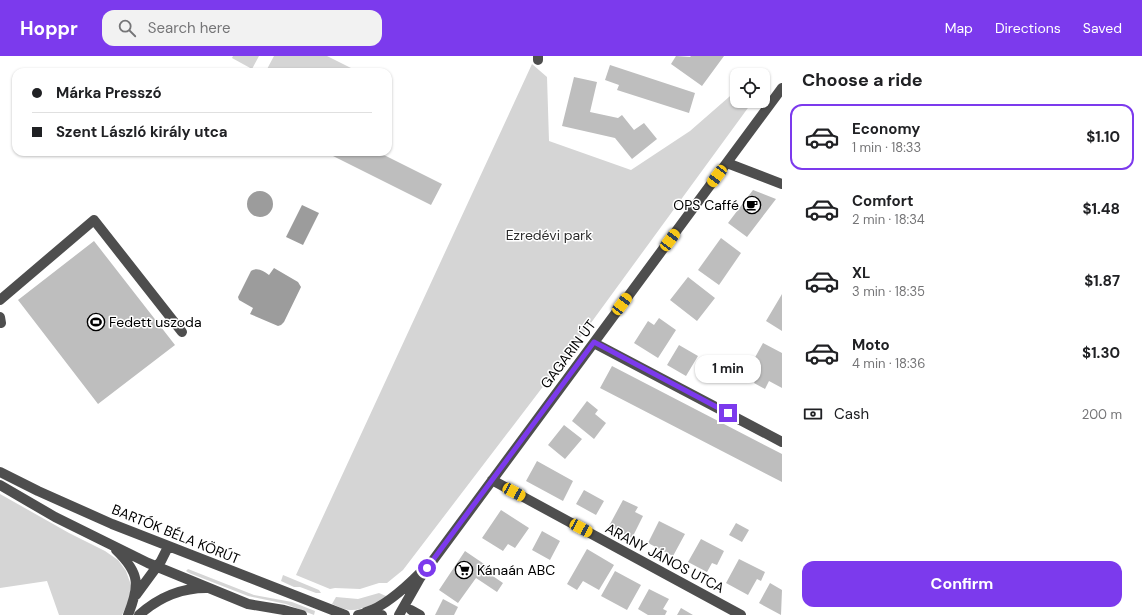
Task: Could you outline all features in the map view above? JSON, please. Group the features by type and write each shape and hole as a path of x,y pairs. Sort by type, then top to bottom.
{"street":[{"name":"GAGARIN ÚT","path":"399,615 420,578 782,88"},
{"path":"727,163 782,184"},
{"path":"0,300 94,220 182,332"},
{"path":"594,342 782,442"},
{"name":"BARTÓK BÉLA KÖRÚT","path":"0,472 62,502 168,546 345,615"},
{"name":"ARANY JÁNOS UTCA","path":"492,480 741,615"},
{"path":"0,485 49,514 157,567 248,604 284,610 302,615"},
{"path":"109,543 131,567 136,583 135,598"},
{"path":"128,615 135,598 164,557 168,546"},
{"name":"GAGARIN ÚT","path":"362,614 376,609 389,601 434,559"},
{"path":"139,615 154,603 174,593 200,588 212,590"},
{"path":"362,614 373,612 382,615"}],"green space":[{"path":"233,56 259,56 253,68 232,58"},
{"path":"274,56 327,56 351,68 268,68"},
{"name":"Ezredévi park","path":"532,64 547,77 549,141 631,170 690,131 730,96 730,108 748,108 577,342 403,570 387,583 379,583 360,589 330,589 296,575"},
{"path":"0,494 69,533 105,551 118,560 126,571 131,585 129,600 122,615 59,615 47,581 0,588"},
{"path":"188,569 254,595 292,602 315,611 314,615 286,604 248,596 189,573 186,571"},
{"path":"283,575 319,590 321,593 316,593 300,587 294,587 281,581"},
{"path":"379,593 386,596 364,608 348,610 332,604 336,597 358,599"}],"shaded area":[{"path":"260,191 269,195 273,204 269,213 260,217 251,213 247,204 251,195"},
{"path":"302,205 319,213 303,245 286,237"},
{"path":"274,268 298,282 301,287 284,322 278,326 250,314 253,308 239,300 238,297 251,271 258,269 269,275"}],"building":[{"path":"676,56 724,56 702,86 671,64"},
{"path":"610,65 695,93 689,113 617,90 619,85 605,80"},
{"path":"574,77 597,82 590,112 618,118 622,115 634,130 644,123 657,139 632,159 615,138 562,126"},
{"path":"333,156 386,156 442,184 431,205"},
{"path":"753,190 776,199 747,237 728,223"},
{"path":"721,238 741,253 719,285 698,270"},
{"name":"Fedett uszoda","path":"94,241 175,345 98,404 18,300"},
{"path":"688,277 715,298 697,321 670,300"},
{"path":"782,294 782,331 766,321"},
{"path":"659,318 676,330 658,358 634,343 648,321 654,325"},
{"path":"763,343 782,353 782,388 769,381 765,389 754,383 758,375 748,370"},
{"path":"679,345 698,356 686,376 667,365"},
{"path":"612,366 782,454 782,482 600,388"},
{"path":"587,401 598,410 595,414 606,423 594,439 572,421"},
{"path":"564,425 582,439 565,459 548,445"},
{"path":"537,461 573,481 563,501 526,481"},
{"path":"584,490 604,501 596,515 576,504"},
{"path":"623,500 638,507 635,512 643,516 632,538 609,526"},
{"path":"501,510 529,528 515,548 508,544 503,551 482,538"},
{"path":"659,521 685,534 673,556 648,543"},
{"path":"736,523 749,530 742,542 729,535"},
{"path":"542,531 560,541 550,560 532,550"},
{"path":"701,539 724,551 717,565 712,563 707,572 688,562"},
{"path":"587,549 614,565 599,590 583,581 577,590 567,584"},
{"path":"465,551 487,566 484,570 503,583 497,592 476,578 458,603 439,590"},
{"path":"739,559 765,572 761,581 757,579 748,595 726,583"},
{"path":"615,571 641,585 627,610 601,596"},
{"path":"770,583 782,590 781,615 759,603"},
{"path":"649,589 669,599 663,609 667,611 665,615 648,615 638,609"},
{"path":"443,599 458,607 454,615 435,615"},
{"path":"681,608 693,615 677,615"}],"place":[{"name":"OPS Caffé","path":"752,205"},
{"name":"Fedett uszoda","path":"96,322"},
{"name":"Kánaán ABC","path":"464,570"}],"route":[{"path":"427,568 594,342 728,413"}]}
